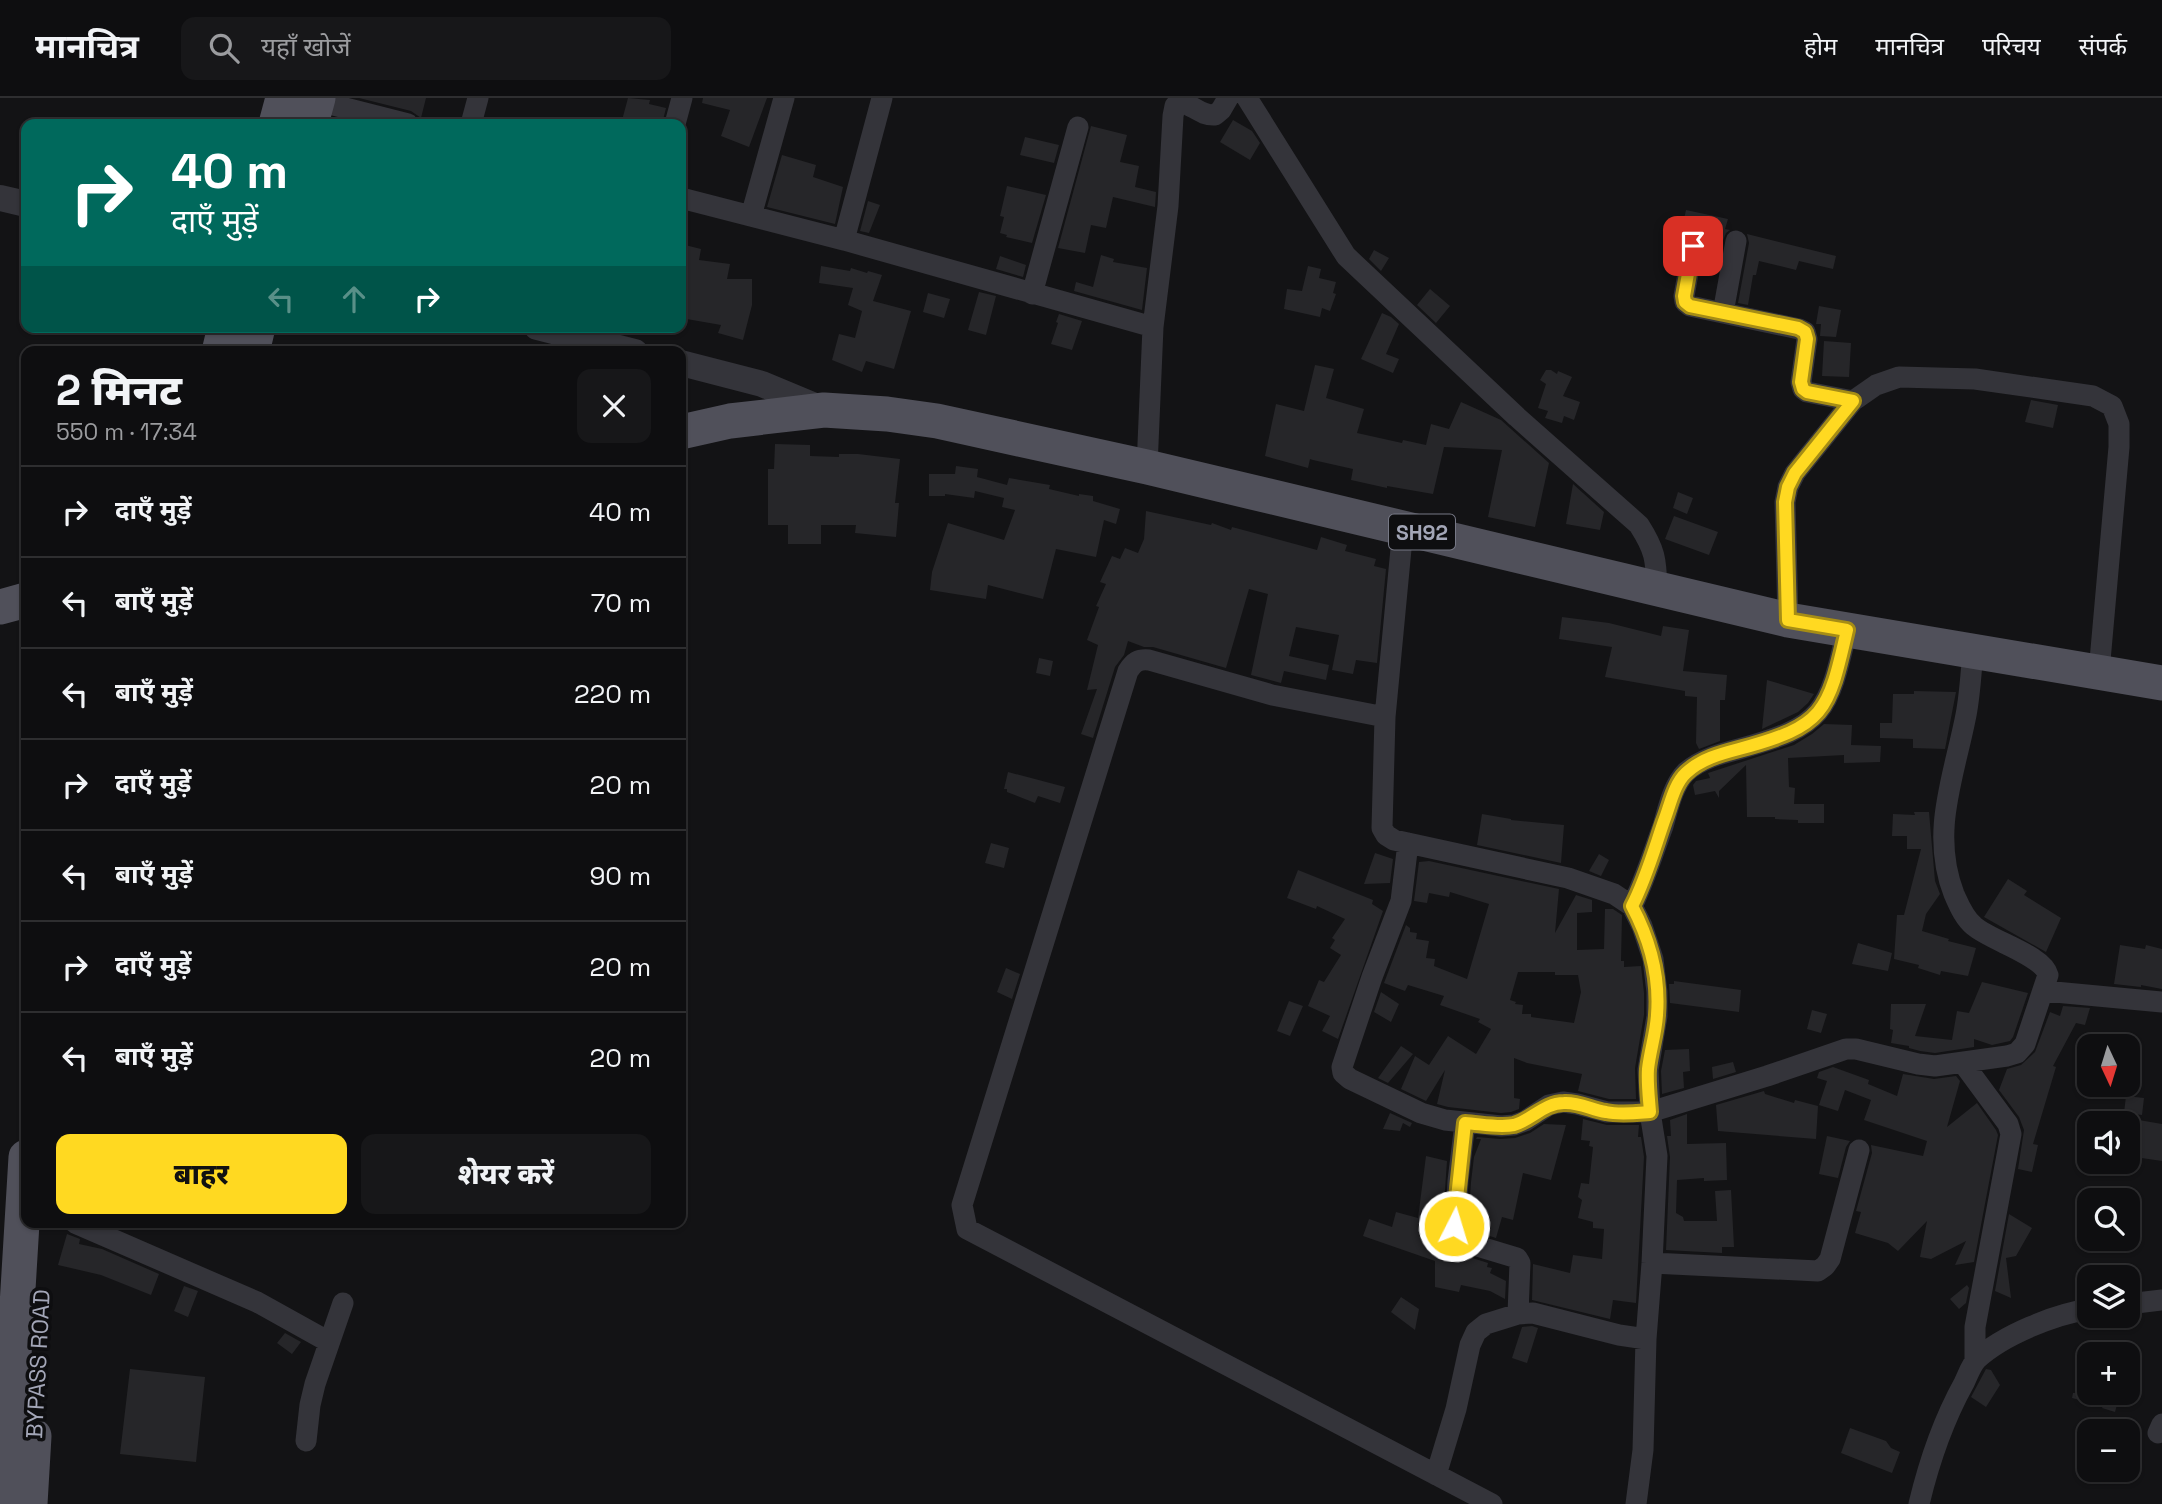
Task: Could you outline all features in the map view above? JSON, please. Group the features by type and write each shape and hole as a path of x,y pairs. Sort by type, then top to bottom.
{"main road":[{"path":"278,119 284,98"},
{"name":"SH92","path":"686,431 730,421 824,410 887,414 937,421 1147,467 1788,620 2162,683"},
{"path":"0,607 21,601"},
{"name":"BYPASS ROAD","path":"5,1504 22,1228"},
{"name":"BYPASS ROAD","path":"30,1504 46,1228"}],"street":[{"path":"472,119 478,98"},
{"path":"676,119 682,98"},
{"path":"751,216 784,98"},
{"path":"844,240 882,98"},
{"path":"1147,467 1153,327 1168,206 1172,116 1179,102 1199,113 1215,115 1228,98"},
{"path":"1247,98 1346,256 1507,407 1639,525 1651,543 1656,558 1657,588"},
{"path":"316,108 379,119"},
{"path":"1032,294 1078,127"},
{"path":"0,198 21,203"},
{"path":"686,199 844,240 1153,327"},
{"path":"1723,313 1736,241"},
{"path":"1693,246 1685,302 1690,306 1798,328 1805,332 1807,339 1801,382 1803,389 1853,401"},
{"path":"561,333 611,346"},
{"path":"686,364 762,384 824,410"},
{"path":"1788,620 1785,502 1788,487 1795,473 1853,401 1876,385 1899,377 1989,381 2093,396 2112,406 2119,424 2099,672"},
{"path":"1403,528 1385,716 1382,828 1386,835 1408,843 1568,878 1614,894 1632,906 1653,959 1657,1016 1648,1070 1650,1112 1657,1156 1646,1339 1643,1450 1636,1504"},
{"path":"1632,906 1642,888 1674,793 1684,774 1699,763 1720,754 1774,739 1801,727 1819,713 1829,697 1837,675 1847,630"},
{"path":"1408,843 1401,901 1367,989 1342,1067 1343,1073 1350,1079 1420,1113 1445,1121 1501,1126 1525,1121 1549,1105 1563,1102 1607,1112 1650,1112 1846,1049 1935,1066 2017,1053 2025,1044 2044,991 2048,975 2046,968 1973,925 1960,908 1951,885 1944,853 1943,828 1967,712 1972,651"},
{"path":"1385,716 1272,695 1149,660 1141,659 1134,663 1128,671 962,1205 967,1229 1492,1504"},
{"path":"2044,991 2162,1002"},
{"path":"1963,1063 2008,1124 2011,1134 1975,1327 1975,1361"},
{"path":"1465,1123 1455,1234 1464,1242 1517,1258 1520,1264 1518,1314"},
{"path":"1652,1263 1818,1271 1830,1259 1860,1150"},
{"path":"87,1228 257,1302 329,1342"},
{"path":"2140,1303 2162,1300"},
{"path":"306,1441 315,1384 343,1303"},
{"path":"1919,1504 1927,1467 1955,1399 1975,1361 2039,1323 2077,1311"},
{"path":"1436,1475 1456,1409 1470,1345 1476,1332 1486,1324 1518,1314 1533,1313 1646,1339"}],"building":[{"path":"359,98 426,98 421,118 411,111"},
{"path":"628,98 650,100 649,104 666,108 663,119 622,119"},
{"path":"703,98 767,98 749,147 721,136 730,110 702,103"},
{"path":"1233,120 1252,131 1260,143 1250,160 1220,142"},
{"path":"1091,126 1127,135 1120,162 1139,166 1135,187 1156,192 1155,207 1113,197 1106,228 1091,225 1085,253 1058,248"},
{"path":"1025,137 1059,145 1054,163 1020,155"},
{"path":"782,155 816,165 813,177 843,187 835,224 767,207"},
{"path":"1007,186 1046,195 1032,243 1000,233 1004,217 1000,216"},
{"path":"868,201 880,205 869,233 860,231"},
{"path":"1686,210 1728,219 1725,229 1730,230 1722,243 1704,240 1696,233 1688,234 1680,243 1676,266 1667,265 1669,249 1677,250"},
{"path":"1747,234 1836,256 1833,269 1799,261 1796,270 1759,261 1756,275 1753,275 1748,305 1738,303 1749,243"},
{"path":"686,245 701,249 699,260 730,264 727,279 752,279 752,305 743,340 718,333 721,325 686,319"},
{"path":"1374,250 1389,258 1381,271 1369,259"},
{"path":"1101,255 1114,259 1113,262 1147,268 1142,310 1074,291 1076,282 1093,287"},
{"path":"1000,256 1026,265 1023,277 996,269"},
{"path":"821,266 850,271 851,268 882,275 873,301 911,311 894,369 866,361 862,372 832,360 839,334 855,338 862,311 848,305 853,288 819,283"},
{"path":"1308,266 1321,269 1319,278 1336,282 1333,293 1336,294 1330,311 1322,308 1320,317 1284,309 1287,289 1302,291"},
{"path":"1430,289 1450,306 1436,323 1417,305"},
{"path":"979,292 996,296 986,335 968,330"},
{"path":"928,293 950,299 944,318 923,312"},
{"path":"1819,306 1841,310 1836,337 1820,336 1821,324 1816,324"},
{"path":"1382,313 1399,324 1386,354 1399,359 1393,373 1361,359"},
{"path":"1059,314 1082,321 1072,350 1051,344"},
{"path":"1824,341 1851,343 1849,377 1822,376"},
{"path":"1315,365 1334,369 1326,398 1364,409 1357,433 1402,443 1403,440 1426,445 1431,424 1449,429 1461,402 1501,420 1549,463 1535,527 1488,517 1502,450 1444,447 1433,494 1351,480 1353,469 1310,459 1308,468 1265,456 1276,404 1304,411"},
{"path":"1546,370 1557,374 1558,371 1572,377 1563,396 1580,402 1574,420 1564,416 1562,423 1545,418 1548,411 1538,408 1546,384 1540,380"},
{"path":"2031,400 2058,405 2053,428 2025,422"},
{"path":"775,444 810,445 810,456 839,457 839,454 858,454 900,459 895,503 899,503 896,537 855,533 856,525 821,525 821,544 788,544 788,525 768,525 768,469 774,469"},
{"path":"956,466 978,469 977,477 1007,485 1009,478 1050,485 1049,489 1079,496 1093,496 1093,501 1120,509 1116,524 1104,520 1096,557 1056,549 1043,599 988,585 986,599 930,590 932,572 948,523 1004,540 1015,510 1002,507 1004,498 975,491 974,498 945,494 929,496 929,474 955,474"},
{"path":"1573,484 1604,512 1600,530 1566,524"},
{"path":"1678,492 1693,498 1687,514 1673,508"},
{"path":"1146,511 1211,525 1212,523 1231,530 1232,527 1317,550 1321,537 1347,545 1345,551 1376,559 1374,566 1386,569 1377,663 1356,660 1353,674 1332,670 1339,635 1296,627 1289,656 1329,665 1326,680 1284,671 1281,683 1251,675 1268,594 1249,589 1226,668 1128,641 1124,655 1115,667 1093,738 1081,734 1097,689 1087,690 1098,645 1087,640 1099,607 1096,606 1106,584 1100,582 1112,556 1120,559 1125,548 1138,553 1144,539"},
{"path":"1674,516 1718,532 1709,555 1665,539"},
{"path":"1562,617 1609,623 1661,636 1663,626 1689,630 1683,671 1727,675 1725,700 1720,700 1720,741 1699,749 1696,743 1697,697 1685,696 1685,691 1605,677 1612,647 1559,639"},
{"path":"1039,658 1053,661 1050,676 1036,673"},
{"path":"1767,680 1814,694 1798,712 1762,729"},
{"path":"1914,691 1956,692 1945,749 1913,748 1913,739 1880,738 1880,723 1892,723 1893,694 1914,694"},
{"path":"1824,724 1852,725 1851,745 1881,746 1880,762 1844,763 1844,755 1788,758 1789,787 1795,788 1794,804 1824,804 1824,823 1798,823 1798,820 1775,817 1747,817 1746,765 1719,791 1719,798 1715,791 1695,795 1693,785 1696,781 1710,778 1708,773 1794,745"},
{"path":"1008,772 1065,787 1060,803 1038,796 1035,803 1007,792 1007,789 1004,789"},
{"path":"1914,812 1929,812 1935,881 1940,894 1926,914 1922,931 1976,948 1968,976 1941,971 1940,975 1918,968 1919,965 1894,959 1897,915 1904,915 1921,849 1907,849 1907,836 1892,836 1893,814 1915,815"},
{"path":"1482,814 1564,825 1561,863 1477,845"},
{"path":"991,843 1009,848 1004,868 985,863"},
{"path":"1375,853 1393,859 1390,883 1364,884"},
{"path":"1599,854 1609,860 1601,876 1589,871"},
{"path":"1429,861 1559,889 1555,933 1576,895 1592,900 1592,912 1577,913 1577,950 1604,949 1605,909 1613,909 1622,915 1621,961 1624,961 1624,967 1641,966 1644,993 1644,1015 1635,1068 1636,1099 1609,1099 1578,1091 1582,1074 1514,1058 1514,1098 1520,1099 1519,1109 1511,1112 1437,1104 1445,1070 1426,1101 1401,1089 1415,1056 1429,1065 1448,1036 1476,1054 1491,1029 1478,1022 1480,1019 1440,1005 1444,996 1408,985 1405,991 1384,983 1406,925 1410,932 1417,933 1416,939 1429,941 1426,958 1435,959 1434,966 1467,979 1489,904 1450,892 1449,897 1429,893 1427,903 1414,901 1419,862","holes":["1518,972 1555,972 1555,975 1578,975 1581,992 1574,1023 1522,1014 1523,1005 1510,1000"]},
{"path":"1298,870 1373,900 1372,904 1383,911 1338,1039 1322,1031 1330,1016 1308,1006 1319,980 1324,982 1341,955 1330,948 1335,940 1332,938 1345,919 1317,906 1316,909 1287,898"},
{"path":"2008,879 2027,891 2024,895 2061,918 2046,952 1984,917"},
{"path":"1858,943 1892,953 1888,971 1852,964"},
{"path":"2120,945 2145,949 2146,945 2162,949 2162,989 2114,984"},
{"path":"1006,968 1020,974 1012,999 997,992"},
{"path":"1674,981 1741,990 1739,1012 1670,1003 1669,984 1674,984"},
{"path":"1982,982 2028,993 2010,1041 1992,1045 1974,1039 1974,1047 1935,1053 1891,1043 1891,1004 1926,1004 1915,1036 1952,1040 1957,1011 1969,1013"},
{"path":"1381,992 1399,1004 1391,1022 1374,1012"},
{"path":"1289,1001 1303,1006 1290,1036 1277,1031"},
{"path":"2063,1006 2090,1008 2085,1025 2076,1023 2053,1066 2056,1067 2033,1144 2038,1145 2032,1172 2018,1169 2024,1130 2019,1117 1999,1090 2007,1069 2021,1065 2035,1052 2050,1012 2060,1016"},
{"path":"1812,1010 1827,1014 1821,1033 1807,1029"},
{"path":"1401,1046 1413,1054 1388,1083 1378,1078"},
{"path":"1689,1049 1690,1071 1683,1072 1684,1088 1662,1094 1661,1071 1665,1050"},
{"path":"1733,1062 1736,1072 1713,1079 1712,1067"},
{"path":"1833,1067 1869,1080 1868,1084 1897,1096 1903,1074 1934,1079 1956,1076 1960,1081 1947,1127 1977,1103 1998,1135 1974,1262 1955,1265 1966,1241 1931,1259 1920,1257 1927,1221 1898,1251 1888,1243 1855,1233 1861,1212 1856,1211 1872,1153 1871,1145 1923,1156 1927,1141 1864,1120 1871,1100 1845,1090 1838,1111 1819,1105 1827,1081 1817,1078 1819,1072"},
{"path":"1764,1091 1765,1094 1794,1103 1795,1100 1818,1106 1816,1139 1718,1131 1716,1105"},
{"path":"2126,1097 2144,1098 2142,1115 2140,1111 2124,1111"},
{"path":"1390,1113 1412,1123 1410,1127 1403,1123 1400,1131 1383,1129"},
{"path":"1687,1114 1687,1144 1726,1143 1727,1180 1677,1180 1676,1213 1683,1217 1684,1221 1717,1221 1715,1191 1731,1190 1734,1247 1722,1247 1722,1253 1666,1250 1670,1157 1667,1136 1671,1136 1670,1120"},
{"path":"1583,1119 1607,1125 1639,1125 1638,1137 1641,1137 1644,1157 1636,1303 1613,1300 1610,1319 1532,1300 1533,1264 1570,1273 1573,1255 1602,1259 1604,1229 1593,1228 1593,1222 1578,1218 1582,1200 1578,1197 1581,1183 1589,1184 1593,1147 1589,1146 1590,1141 1581,1140"},
{"path":"2140,1120 2162,1124 2162,1161 2140,1158"},
{"path":"1544,1124 1566,1125 1551,1180 1523,1173 1513,1220 1502,1217 1496,1238 1468,1228 1474,1157 1481,1139 1476,1139 1477,1137 1515,1138"},
{"path":"1827,1136 1850,1141 1838,1178 1819,1174"},
{"path":"1426,1156 1447,1161 1443,1240 1460,1254 1488,1263 1487,1267 1492,1268 1490,1273 1506,1281 1505,1299 1490,1291 1461,1285 1459,1292 1435,1287 1435,1261 1363,1236 1369,1219 1392,1227 1396,1212 1418,1218"},
{"path":"2009,1214 2032,1228 2016,1256 2006,1258 2011,1298 1995,1291"},
{"path":"67,1234 80,1239 79,1244 102,1249 159,1274 151,1295 101,1275 58,1265"},
{"path":"1967,1285 1969,1288 1966,1303 1959,1309 1950,1299"},
{"path":"184,1286 198,1291 188,1317 174,1311"},
{"path":"1401,1297 1419,1309 1415,1330 1391,1312"},
{"path":"1522,1327 1538,1328 1527,1363 1512,1358"},
{"path":"285,1333 301,1342 292,1354 277,1343"},
{"path":"130,1369 205,1377 196,1462 120,1454"},
{"path":"1986,1369 1991,1370 2000,1385 1986,1407 1971,1397"},
{"path":"2099,1405 2117,1405 2115,1412 2102,1408 2103,1406"},
{"path":"1850,1428 1886,1441 1891,1448 1900,1452 1892,1473 1841,1453"}],"route":[{"path":"1454,1226 1465,1123 1514,1125 1549,1105 1563,1102 1607,1112 1650,1112 1648,1070 1657,1016 1657,992 1653,959 1632,906 1642,888 1674,793 1684,774 1699,763 1720,754 1774,739 1801,727 1819,713 1829,697 1837,675 1847,630 1788,620 1785,502 1795,473 1853,401 1803,389 1801,382 1807,339 1805,332 1798,328 1690,306 1685,302 1693,246"}]}
